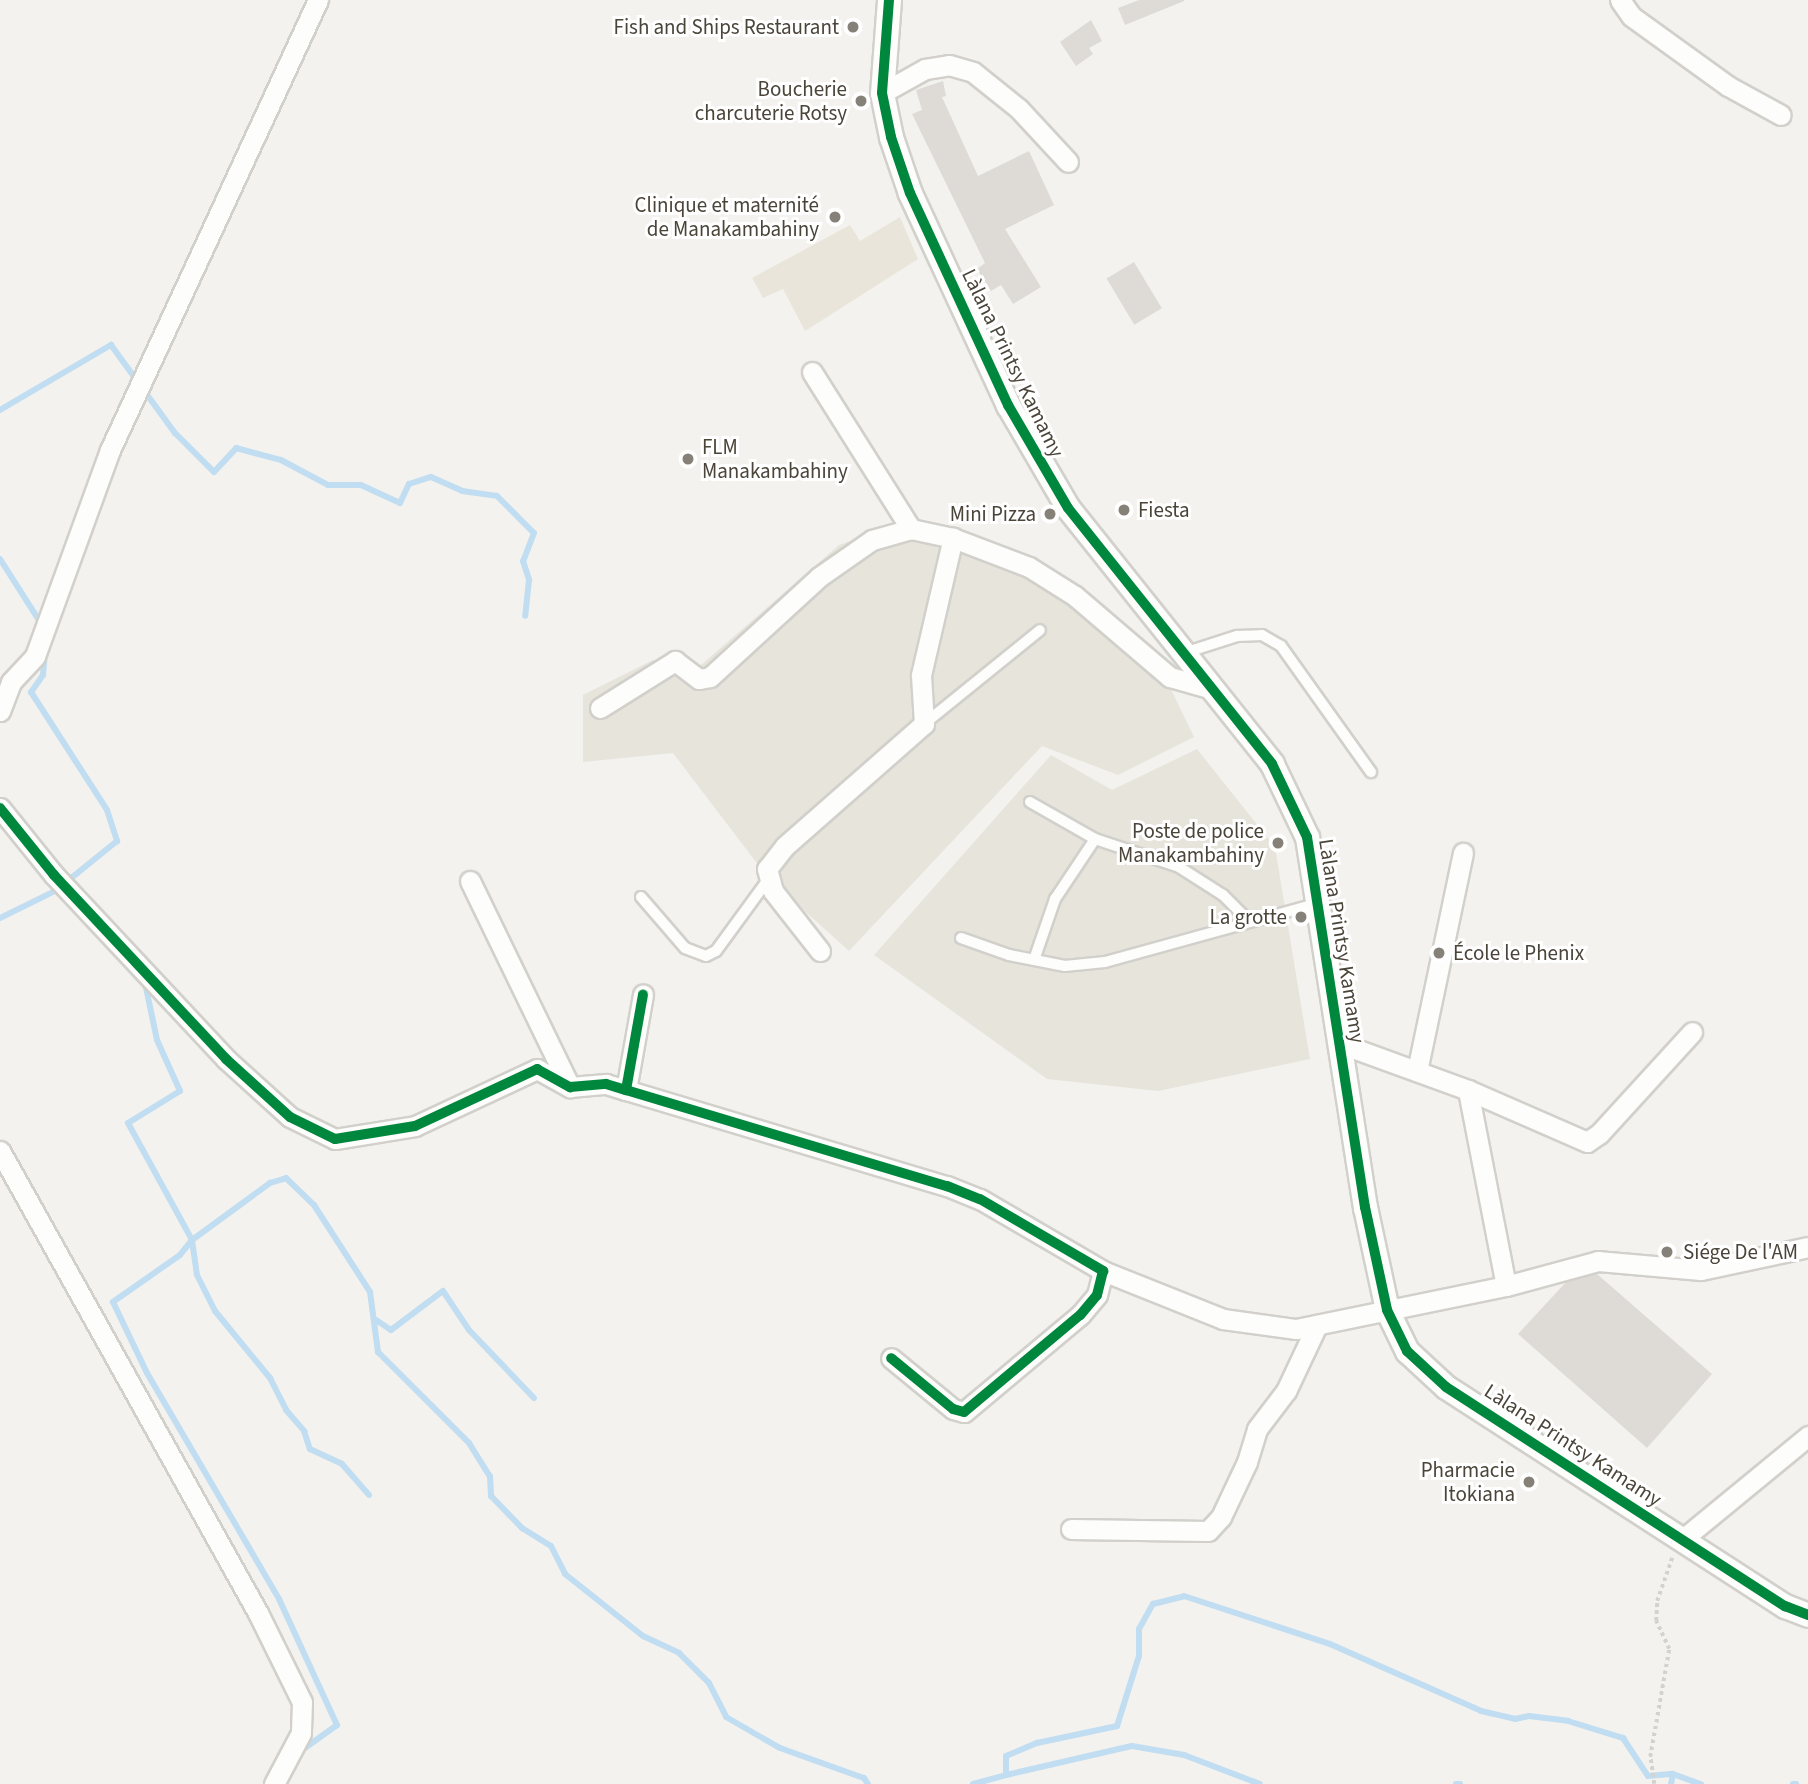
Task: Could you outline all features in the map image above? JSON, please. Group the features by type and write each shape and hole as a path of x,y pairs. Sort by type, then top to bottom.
{"street":[{"path":"0,711 11,682 35,656 110,450 318,0"},
{"name":"Làlana Printsy Kamamy","path":"889,0 882,93 910,193 1037,459 1068,508 1184,653 1286,787 1307,837 1339,1043 1387,1310 1407,1352 1446,1387 1785,1606 1808,1615"},
{"path":"1620,0 1631,16 1706,70 1781,115"},
{"path":"882,93 925,69 949,65 973,72 1019,109 1068,162"},
{"path":"812,372 911,528"},
{"path":"600,708 675,661 699,679 710,677 819,577 872,540 911,528 953,538 1052,580 1170,677 1212,689"},
{"path":"820,951 767,881 771,859 924,724 921,675 953,538"},
{"path":"0,808 54,875 226,1059 268,1100 312,1131 347,1138 415,1126 537,1069 570,1087 606,1084 947,1186 980,1199 1103,1271 1223,1319 1296,1329 1506,1286 1598,1261 1701,1270 1808,1247"},
{"path":"1417,1071 1463,853"},
{"path":"470,881 570,1087"},
{"path":"626,1090 642,995"},
{"path":"1339,1043 1468,1090 1587,1142 1599,1134 1692,1032"},
{"path":"1468,1090 1506,1286"},
{"path":"0,1151 258,1613 302,1702 301,1733 274,1784"},
{"path":"891,1358 953,1409 964,1412 1080,1315 1097,1295 1103,1271"},
{"path":"1071,1530 1208,1531 1221,1517 1247,1462 1257,1429 1286,1391 1317,1325"},
{"path":"1681,1537 1808,1436"}],"lane":[{"path":"924,724 1040,630"},
{"path":"1184,653 1237,636 1262,635 1281,646 1371,772"},
{"path":"1030,802 1095,839 1179,867 1223,895 1247,919"},
{"path":"1034,960 1055,899 1095,839"},
{"path":"641,897 685,948 706,956 716,951 767,881"},
{"path":"961,938 1034,960 1065,966 1105,962 1247,919 1319,902"}],"path":[{"path":"1654,1784 1650,1757 1669,1649 1656,1621 1657,1601 1681,1537"}],"shaded area":[{"path":"900,217 918,259 805,331 783,289 763,298 752,278 850,225 860,241"},
{"path":"906,521 1042,582 1157,660 1194,737 1118,775 1042,746 849,951 769,879 673,753 583,762 583,695 653,660 694,671 839,545"},
{"path":"1197,749 1275,847 1310,1059 1158,1091 1047,1079 874,955 1051,755 1112,790"}],"building":[{"path":"1139,0 1184,1 1125,25 1118,8"},
{"path":"1091,20 1102,41 1089,48 1093,54 1076,66 1060,42"},
{"path":"943,81 946,96 942,97 978,176 1029,151 1054,205 1005,229 1041,287 1013,304 1001,285 991,291 977,269 985,263 912,114 922,110 916,90"},
{"path":"1134,262 1162,308 1134,325 1107,278"},
{"path":"1597,1274 1712,1374 1647,1448 1518,1334 1566,1282"}],"waterway":[{"path":"0,410 111,345 175,433 214,472 236,448 281,460 328,485 361,485 400,503 409,484 431,477 462,491 497,496 534,533 523,561 529,580 525,616"},
{"path":"0,559 42,625"},
{"path":"45,652 43,675 31,692 107,810 117,841 65,883"},
{"path":"0,918 59,889"},
{"path":"145,983 157,1040 180,1091 128,1123 192,1240 270,1183 286,1178 314,1205 370,1292 378,1352 469,1443 490,1476 491,1496 522,1528 551,1546 565,1574 643,1636 679,1653 709,1683 726,1717 780,1748 864,1778 868,1784"},
{"path":"192,1240 180,1255 113,1302 147,1373 279,1599 337,1725 298,1753"},
{"path":"192,1240 197,1275 215,1311 270,1378 286,1410 304,1431 310,1449 342,1464 369,1495"},
{"path":"376,1320 391,1330 443,1291 469,1330 534,1398"},
{"path":"973,1784 1006,1775 1006,1756 1037,1743 1117,1726 1139,1656 1139,1629 1153,1604 1184,1596 1330,1644 1481,1711 1515,1719 1529,1716 1568,1721 1623,1738 1648,1776 1673,1774 1701,1784"},
{"path":"1006,1775 1132,1746 1184,1755 1260,1784"},
{"path":"1671,1784 1673,1774"}],"cycle path":[{"path":"889,0 882,93 891,137 910,193 1008,405 1068,508 1272,764 1307,837 1365,1207 1387,1310 1407,1351 1446,1387 1785,1606 1808,1615"},
{"path":"0,808 54,875 226,1059 290,1117 335,1139 415,1126 537,1069 570,1087 606,1084 626,1090 643,995"},
{"path":"626,1090 947,1186 980,1199 1103,1271 1097,1295 1080,1315 964,1412 953,1409 891,1358"}],"place":[{"name":"Fish and Ships Restaurant","path":"853,27"},
{"name":"Boucherie charcuterie Rotsy","path":"861,101"},
{"name":"Clinique et maternité de Manakambahiny","path":"835,217"},
{"name":"FLM Manakambahiny","path":"688,459"},
{"name":"Fiesta","path":"1124,510"},
{"name":"Mini Pizza","path":"1050,514"},
{"name":"Poste de police Manakambahiny","path":"1278,843"},
{"name":"La grotte","path":"1301,917"},
{"name":"École le Phenix","path":"1439,953"},
{"name":"Siége De l'AM","path":"1667,1252"},
{"name":"Pharmacie Itokiana","path":"1529,1482"}]}
